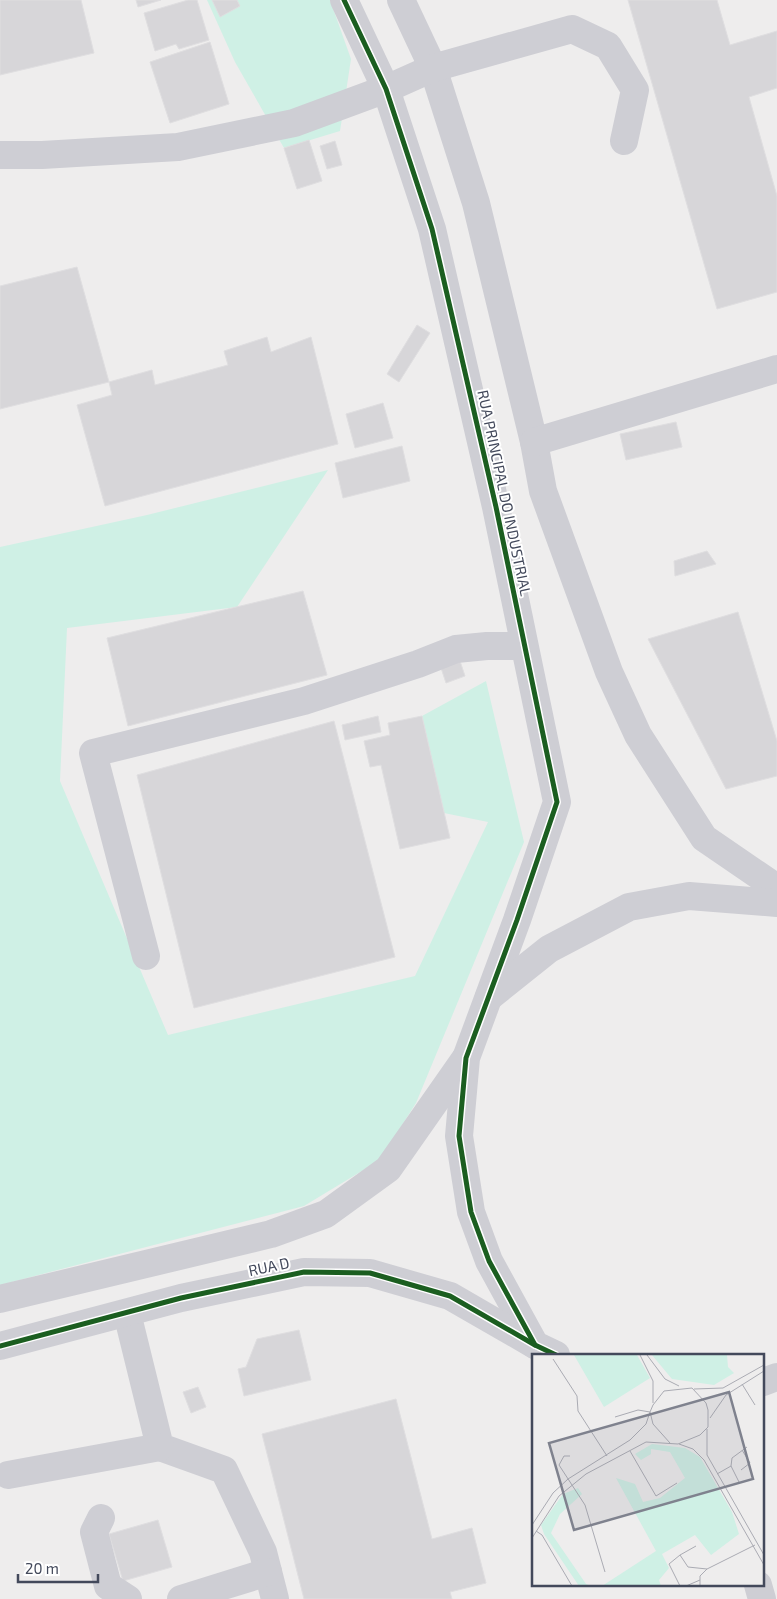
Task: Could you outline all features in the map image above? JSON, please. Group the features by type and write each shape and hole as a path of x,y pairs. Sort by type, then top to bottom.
{"street":[{"name":"RUA PRINCIPAL DO INDUSTRIAL","path":"344,0 386,89 432,229 496,507 556,802 466,1058"},
{"path":"401,0 433,68 476,203 534,442 543,491 609,672 638,735 704,838 777,888"},
{"path":"0,155 42,155 178,147 294,123 386,89 433,68 572,29 608,46 635,90 624,141"},
{"path":"534,442 777,369"},
{"path":"146,956 93,754 304,701 418,664 456,649 487,646 524,646"},
{"path":"489,997 549,949 629,907 689,896 777,903"},
{"path":"0,1300 271,1234 326,1214 388,1169 466,1058"},
{"path":"466,1058 459,1136 471,1212 489,1261 546,1350"},
{"name":"RUA D","path":"0,1346 181,1298 304,1272 370,1273 450,1296 546,1350"},
{"path":"127,1313 160,1447"},
{"path":"764,1382 777,1377"},
{"path":"8,1475 160,1447 224,1470 263,1552 275,1599"},
{"path":"101,1518 94,1532 108,1586 128,1599"},
{"path":"181,1599 268,1572"},
{"path":"758,1586 762,1599"}],"green space":[{"path":"207,0 330,0 351,59 340,131 284,148 235,62"},
{"path":"328,470 237,607 67,628 60,781 168,1035 415,976 488,822 444,813 422,716 486,681 524,842 416,1103 380,1160 304,1206 0,1285 0,547 147,515"}],"building":[{"path":"0,0 81,0 94,53 0,75"},
{"path":"136,0 161,0 138,7"},
{"path":"188,0 197,0 209,40 179,49 176,44 155,51 144,13"},
{"path":"212,0 237,0 240,6 220,17"},
{"path":"628,0 717,0 730,45 777,31 777,88 749,97 777,196 777,292 717,309"},
{"path":"210,42 229,104 170,123 150,62"},
{"path":"309,140 322,181 297,189 284,148"},
{"path":"335,141 342,165 327,169 320,146"},
{"path":"77,267 109,382 0,409 0,286"},
{"path":"417,325 430,333 399,382 387,374"},
{"path":"267,337 271,352 311,337 338,444 105,506 77,405 112,395 109,382 152,370 155,385 228,365 224,351"},
{"path":"383,403 393,438 355,448 346,414"},
{"path":"676,422 682,447 626,460 620,434"},
{"path":"402,446 410,481 343,498 335,463"},
{"path":"707,551 716,564 675,576 674,561"},
{"path":"303,591 327,675 128,726 107,638"},
{"path":"738,612 777,741 777,776 726,789 648,639"},
{"path":"459,658 465,676 446,683 440,665"},
{"path":"378,716 381,732 345,740 342,725"},
{"path":"422,716 450,838 400,849 381,765 370,767 364,741 390,735 388,723"},
{"path":"334,721 395,957 194,1008 137,775"},
{"path":"299,1330 311,1380 244,1396 238,1369 246,1367 257,1339"},
{"path":"198,1387 206,1407 191,1413 183,1392"},
{"path":"396,1399 432,1539 472,1528 486,1583 450,1592 452,1599 304,1599 262,1434"},
{"path":"158,1520 172,1567 123,1581 109,1534"}],"cycle path":[{"path":"344,0 386,89 432,229 496,507 557,802 517,920 466,1058 459,1136 471,1212 489,1261 535,1345 554,1354"},
{"path":"0,1346 181,1298 304,1272 370,1273 450,1296 535,1345"}]}
